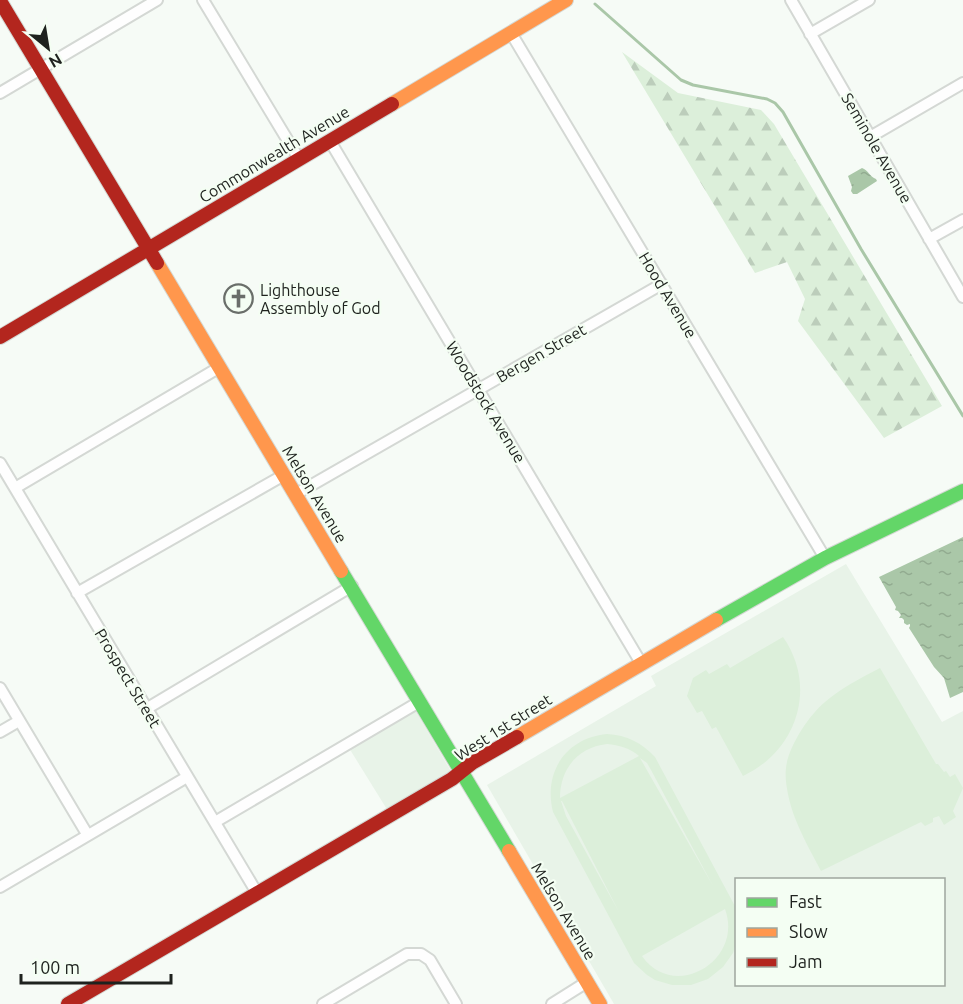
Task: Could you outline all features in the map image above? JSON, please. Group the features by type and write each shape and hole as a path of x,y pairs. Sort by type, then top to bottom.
{"street":[{"path":"0,93 157,0"},
{"path":"203,0 299,159"},
{"name":"Commonwealth Avenue","path":"0,337 566,0"},
{"name":"Seminole Avenue","path":"791,0 963,297"},
{"path":"810,34 869,0"},
{"name":"Melson Avenue","path":"0,2 352,586 600,1004"},
{"name":"Hood Avenue","path":"511,33 825,558"},
{"path":"870,137 963,83"},
{"name":"Woodstock Avenue","path":"330,141 641,663"},
{"path":"930,239 963,220"},
{"name":"Bergen Street","path":"296,494 662,284"},
{"path":"15,488 219,368"},
{"name":"Prospect Street","path":"0,463 257,893"},
{"path":"77,593 284,474"},
{"name":"West 1st Street","path":"68,1004 452,779 472,763 641,663 825,558 963,491"},
{"path":"146,709 352,586"},
{"path":"0,688 87,834"},
{"path":"215,822 419,702"},
{"path":"0,732 19,721"},
{"path":"0,887 187,777"},
{"path":"323,1004 407,954 421,954 430,960 456,1004"},
{"path":"552,1004 588,982"}],"shaded area":[{"path":"846,564 942,722 963,711 963,1004 614,1004 487,785 656,686 651,676"},
{"path":"415,710 452,773 388,811 349,748"}],"green space":[{"path":"622,52 678,93 761,110 774,124 942,406 884,438 798,321 805,299 787,262 755,273"},
{"path":"783,637 794,656 799,676 800,696 796,716 789,734 777,751 762,765 743,776 716,727 712,729 702,711 697,713 687,696 693,678 706,670 709,674 727,664 730,668"},
{"path":"880,668 936,764 950,777 955,774 963,788 953,811 956,817 944,825 939,816 933,818 933,822 925,826 921,822 821,871 791,807 786,780 788,760 800,732 819,708 844,688"},
{"path":"614,735 628,738 655,757 735,906 733,953 723,967 708,979 691,985 672,985 655,980 634,963 553,812 551,784 555,771 569,750 592,737","holes":["607,744 620,746 639,756 560,798 563,778 573,761 587,750","640,758 651,770 713,886","562,801 619,912 566,816","725,909 728,928 725,945 716,959 703,969 687,975 671,975 656,969 642,956"]}],"water":[{"path":"862,168 877,181 857,194 853,194 848,176"},
{"path":"963,537 963,692 950,698 944,678 934,667 909,628 910,624 907,625 902,618 899,618 901,615 895,610 896,607 879,577"}],"waterway":[{"path":"595,4 681,80 693,85 767,99 775,103 783,112 861,249 963,416"}],"traffic: fast":[{"path":"716,620 825,558 963,491"},
{"path":"341,571 509,851"}],"traffic: slow":[{"path":"392,104 566,0"},
{"path":"157,263 341,571"},
{"path":"517,737 716,620"},
{"path":"509,851 600,1004"}],"traffic: jam":[{"path":"0,1 157,263"},
{"path":"0,337 392,104"},
{"path":"68,1004 452,779 472,763 517,737"}],"place":[{"name":"Lighthouse Assembly of God","path":"239,299"}]}
